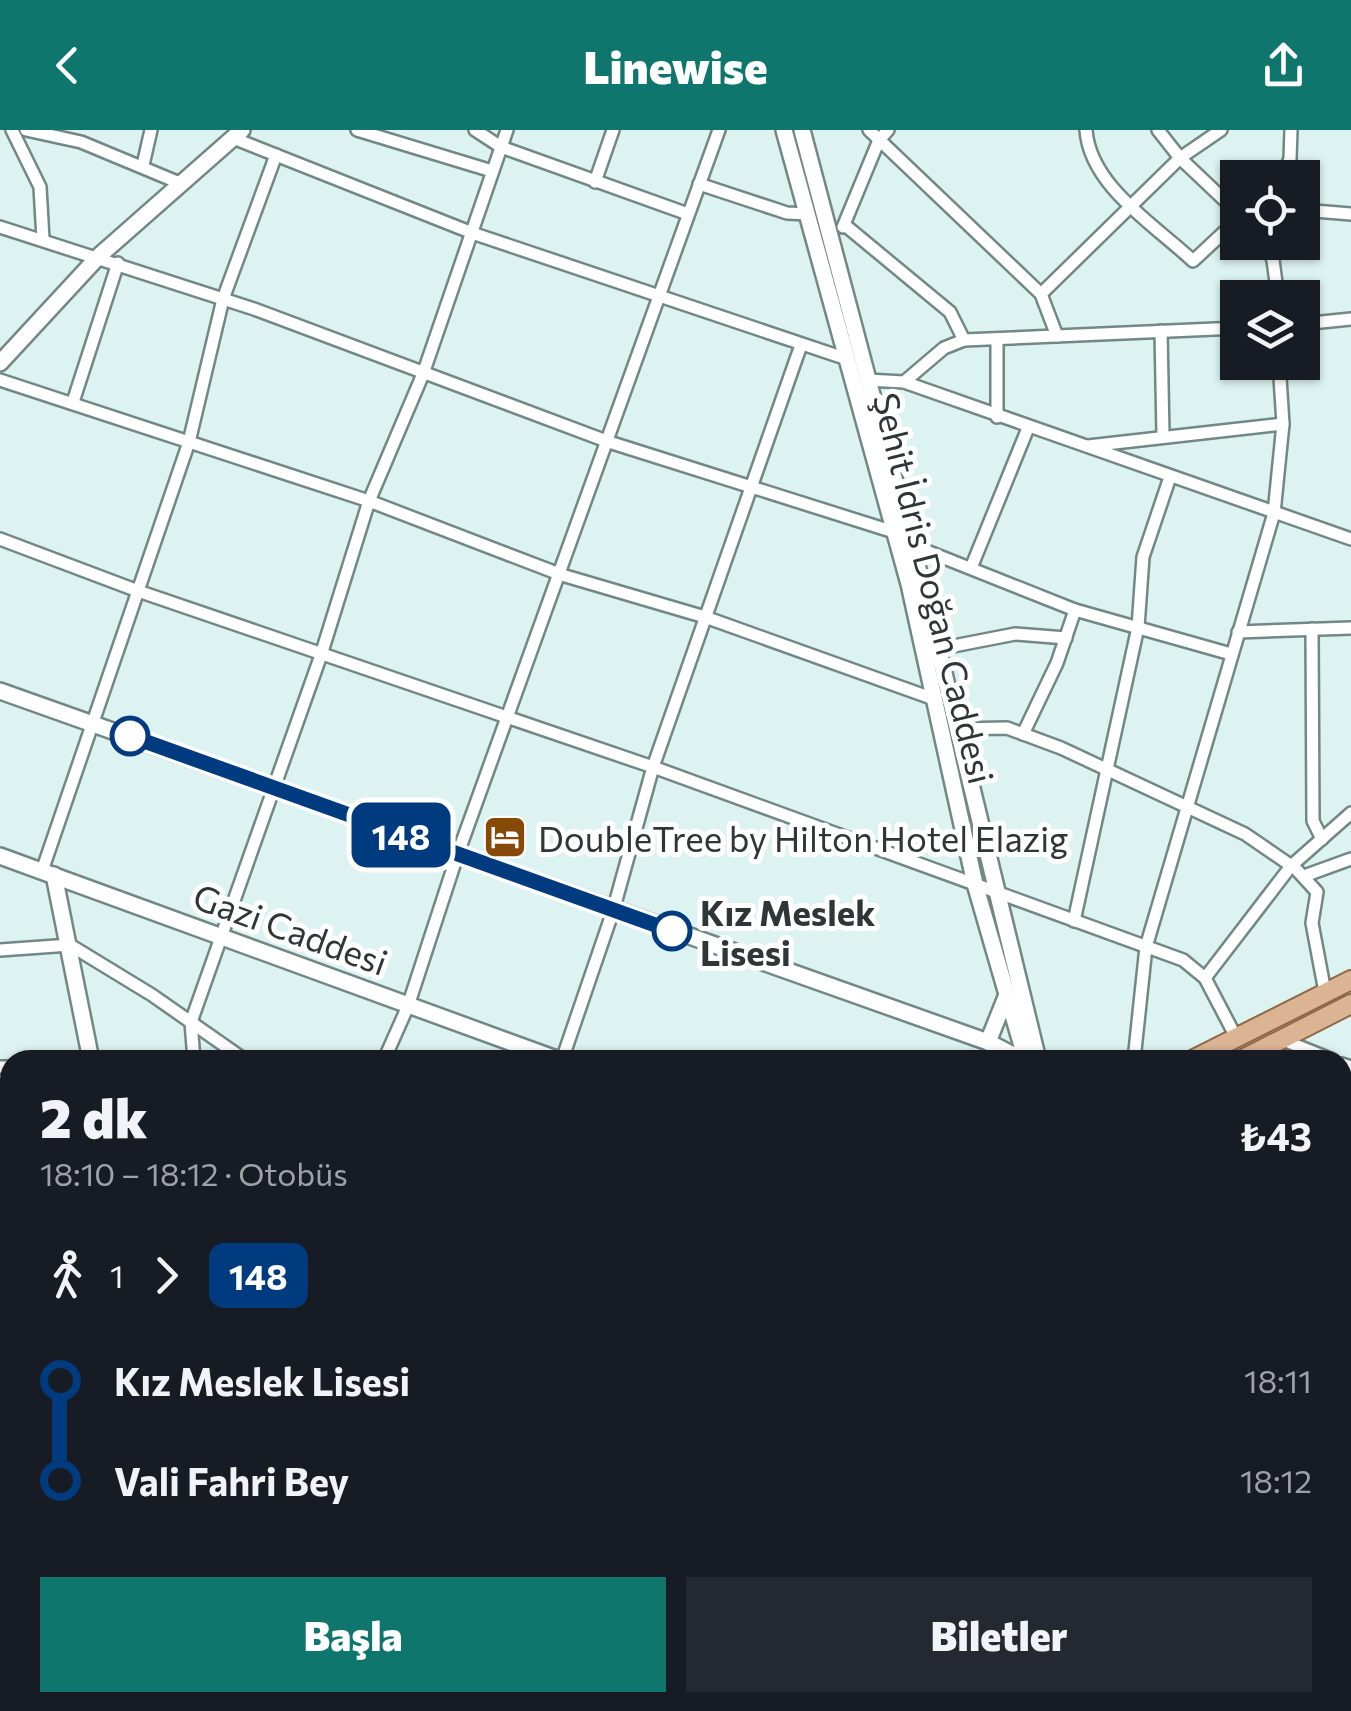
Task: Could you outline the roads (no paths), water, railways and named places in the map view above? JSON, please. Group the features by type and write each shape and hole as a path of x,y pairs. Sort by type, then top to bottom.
{"main road":[{"name":"Şehit İdris Doğan Caddesi","path":"784,130 894,532 975,884 1021,1050"},
{"name":"Şehit İdris Doğan Caddesi","path":"802,130 938,650 994,894 1035,1050"},
{"path":"0,364 100,256 238,134"},
{"path":"0,691 1004,1050"},
{"name":"Gazi Caddesi","path":"0,856 532,1050"},
{"path":"48,873 70,945 88,1050"},
{"path":"1214,1050 1351,980"},
{"path":"988,1042 1006,997"},
{"path":"1262,1050 1351,1004"}],"street":[{"path":"12,130 40,187 43,239"},
{"path":"26,130 81,142 182,184"},
{"path":"143,166 151,130"},
{"path":"358,130 492,171"},
{"path":"475,130 502,147 688,214"},
{"path":"193,1050 191,1022 322,655 369,501 423,374 475,234 507,130"},
{"path":"595,182 613,130"},
{"path":"388,1050 408,1006 457,856 720,130"},
{"path":"869,130 884,135 1040,294 1057,336"},
{"path":"1086,130 1093,164 1193,261 1220,234"},
{"path":"1158,130 1220,198"},
{"path":"1040,294 1180,158 1221,130"},
{"path":"1289,160 1291,130"},
{"path":"238,134 276,154 475,234 847,359"},
{"path":"830,234 846,226 884,135"},
{"path":"48,873 189,442 224,299 276,154"},
{"path":"699,184 788,212 808,214"},
{"path":"1320,211 1351,214"},
{"path":"0,226 224,299 608,442 894,532"},
{"path":"846,226 955,317 964,340"},
{"path":"73,402 118,263"},
{"path":"1320,322 1351,319"},
{"path":"904,382 944,348 964,340 1220,329"},
{"path":"1161,331 1163,436"},
{"path":"997,338 997,417"},
{"path":"564,1050 613,911 654,767 801,345"},
{"path":"0,380 369,501 562,574 705,617 934,699"},
{"path":"867,380 904,382 1351,539"},
{"path":"1135,1050 1146,947 1274,512 1283,424 1280,380"},
{"path":"1083,446 1283,424"},
{"path":"971,568 1028,428"},
{"path":"1074,922 1138,627 1144,557 1170,477"},
{"path":"0,539 138,591 654,767 1183,960 1205,978 1237,1040"},
{"path":"910,544 1075,610 1231,654"},
{"path":"1023,734 1075,610"},
{"path":"1238,632 1351,628"},
{"path":"1312,629 1313,821 1322,839"},
{"path":"938,650 1015,634 1066,638"},
{"path":"956,729 994,726 1023,734 1244,834 1291,866 1318,892 1312,923 1326,992"},
{"path":"1205,978 1291,866 1351,813"},
{"path":"1304,876 1351,859"},
{"path":"0,950 70,945 230,1050"},
{"path":"1283,1040 1308,1050"}],"place":[{"name":"DoubleTree by Hilton Hotel Elazig","path":"505,837"},
{"name":"Kız Meslek Lisesi","path":"672,931"}]}
